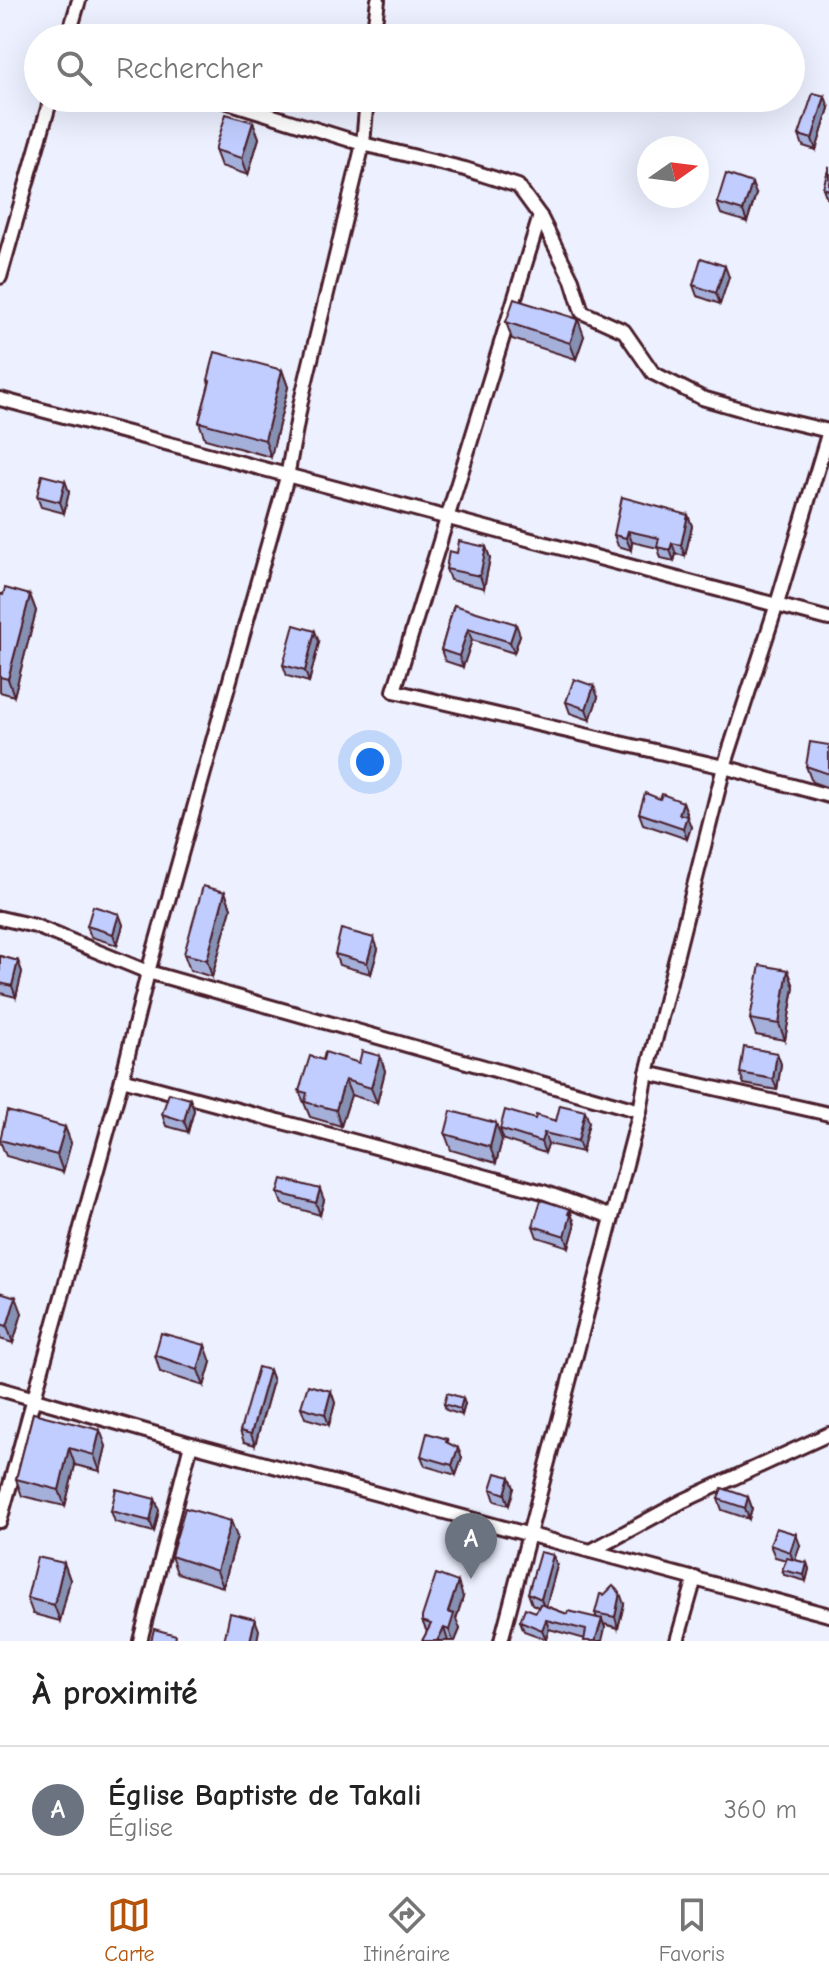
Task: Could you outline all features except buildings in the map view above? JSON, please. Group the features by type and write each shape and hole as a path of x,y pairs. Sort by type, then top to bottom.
{"street":[{"path":"72,24 79,0"},
{"path":"375,24 378,0"},
{"path":"0,277 47,112"},
{"path":"260,112 518,186 540,216 572,280 582,312 624,331 653,373 702,398 829,431 827,448 724,767 640,1111 501,1641"},
{"path":"0,1521 122,1079 148,972 287,477 301,401 363,144 366,112"},
{"path":"540,216 394,691 724,767 829,796"},
{"path":"0,399 829,619"},
{"path":"0,918 35,926 148,972 640,1111"},
{"path":"647,1073 829,1114"},
{"path":"122,1079 543,1192 612,1217"},
{"path":"0,1389 191,1444 829,1615"},
{"path":"591,1551 683,1501 829,1434"},
{"path":"140,1641 191,1444"},
{"path":"677,1641 695,1578"}],"place":[{"name":"Église Baptiste de Takali","path":"471,1579"}]}
